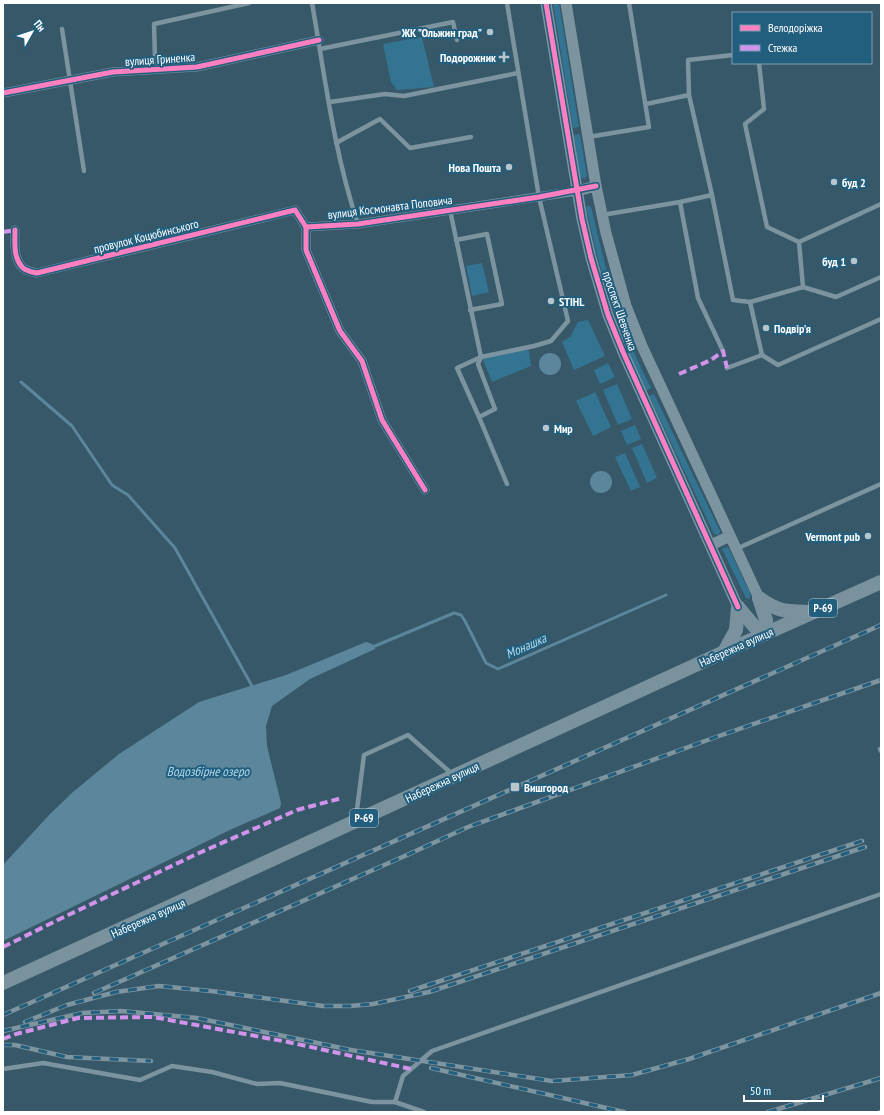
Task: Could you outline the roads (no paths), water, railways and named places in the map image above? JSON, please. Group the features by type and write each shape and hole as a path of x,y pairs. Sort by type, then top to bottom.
{"main road":[{"name":"Набережна вулиця","path":"3,983 724,652 881,582"},
{"path":"759,598 766,620 765,634"},
{"path":"759,598 771,607 783,611 814,612"},
{"path":"738,607 754,626 765,634"},
{"path":"724,652 736,630 738,607"}],"street":[{"name":"проспект Шевченка","path":"546,3 577,191 591,258 608,315 623,352 738,607"},
{"name":"проспект Шевченка","path":"566,3 596,186 613,261 626,306 642,346 759,598"},
{"name":"вулиця Гриненка","path":"3,93 112,72 197,67 319,44"},
{"path":"577,191 596,186"},
{"name":"вулиця Космонавта Поповича","path":"306,227 358,224 539,198 577,191"},
{"name":"провулок Коцюбинського","path":"15,230 14,248 17,259 23,268 37,274 295,210 306,227"},
{"path":"306,227 306,250 340,331 362,361 382,420 426,490"},
{"path":"711,545 730,536"}],"lane":[{"path":"157,69 155,58 154,24 249,3"},
{"path":"312,3 336,143 348,195 358,224"},
{"path":"507,3 539,198 568,321 551,341 481,357 457,368 507,484"},
{"path":"588,138 650,127 629,3"},
{"path":"319,44 453,22 457,40"},
{"path":"62,29 84,170"},
{"path":"732,55 688,60 689,94 712,195 733,300 750,302 803,287 836,297 881,277"},
{"path":"759,64 764,109 745,124 767,226 799,242"},
{"path":"330,102 385,94 404,96 518,73"},
{"path":"646,104 689,94"},
{"path":"336,143 380,120 410,148 471,137"},
{"path":"602,215 712,195"},
{"path":"680,202 698,298 723,351"},
{"path":"799,242 881,204"},
{"path":"450,210 481,357 478,364 495,408 479,417"},
{"path":"456,240 487,234 502,304 470,310"},
{"path":"799,242 803,287"},
{"path":"750,302 762,355 778,366 881,319"},
{"path":"727,368 762,355"},
{"path":"736,549 881,484"},
{"path":"355,822 364,755 395,740 408,735 455,776"},
{"path":"395,1102 403,1076 432,1051 881,894"},
{"path":"3,1069 44,1063 140,1080 172,1066 212,1072 257,1084 280,1083 372,1102 395,1102 424,1112"}],"water":[{"path":"550,353 554,354 560,360 560,368 554,374 550,375 546,374 540,368 539,364 540,360 546,354"},
{"path":"601,471 609,474 612,482 609,490 601,493 593,490 590,482 593,474"},
{"name":"Водозбірне озеро","path":"366,642 375,646 375,649 310,679 272,706 266,726 267,746 281,803 280,808 232,829 3,941 3,865 50,814 73,792 119,754 199,702 286,675"}],"waterway":[{"path":"21,382 72,426 112,485 128,495 175,548 252,686"},
{"name":"Монашка","path":"375,646 454,613 461,615 465,621 486,663 498,669 666,595"}],"railway":[{"path":"3,1015 881,625"},
{"path":"94,993 468,827 716,737 881,680"},
{"path":"410,991 862,841"},
{"path":"25,1022 67,1005 116,992 159,986 211,991 323,1006 373,1004 429,992 865,847"},
{"path":"3,1031 82,1013 121,1011 197,1018 351,1050 552,1081 632,1075 689,1059 881,993"},
{"path":"3,1045 15,1045 67,1057 151,1061"},
{"path":"431,1068 624,1112"},
{"path":"768,1112 881,1078"}],"place":[{"name":"ЖК \"Ольжин град\"","path":"490,32"},
{"name":"Подорожник","path":"504,57"},
{"name":"Нова Пошта","path":"509,167"},
{"name":"буд 2","path":"834,182"},
{"name":"буд 1","path":"854,261"},
{"name":"STIHL","path":"551,301"},
{"name":"Подвір'я","path":"766,328"},
{"name":"Мир","path":"546,428"},
{"name":"Vermont pub","path":"868,536"},
{"name":"Вишгород","path":"515,787"}]}
